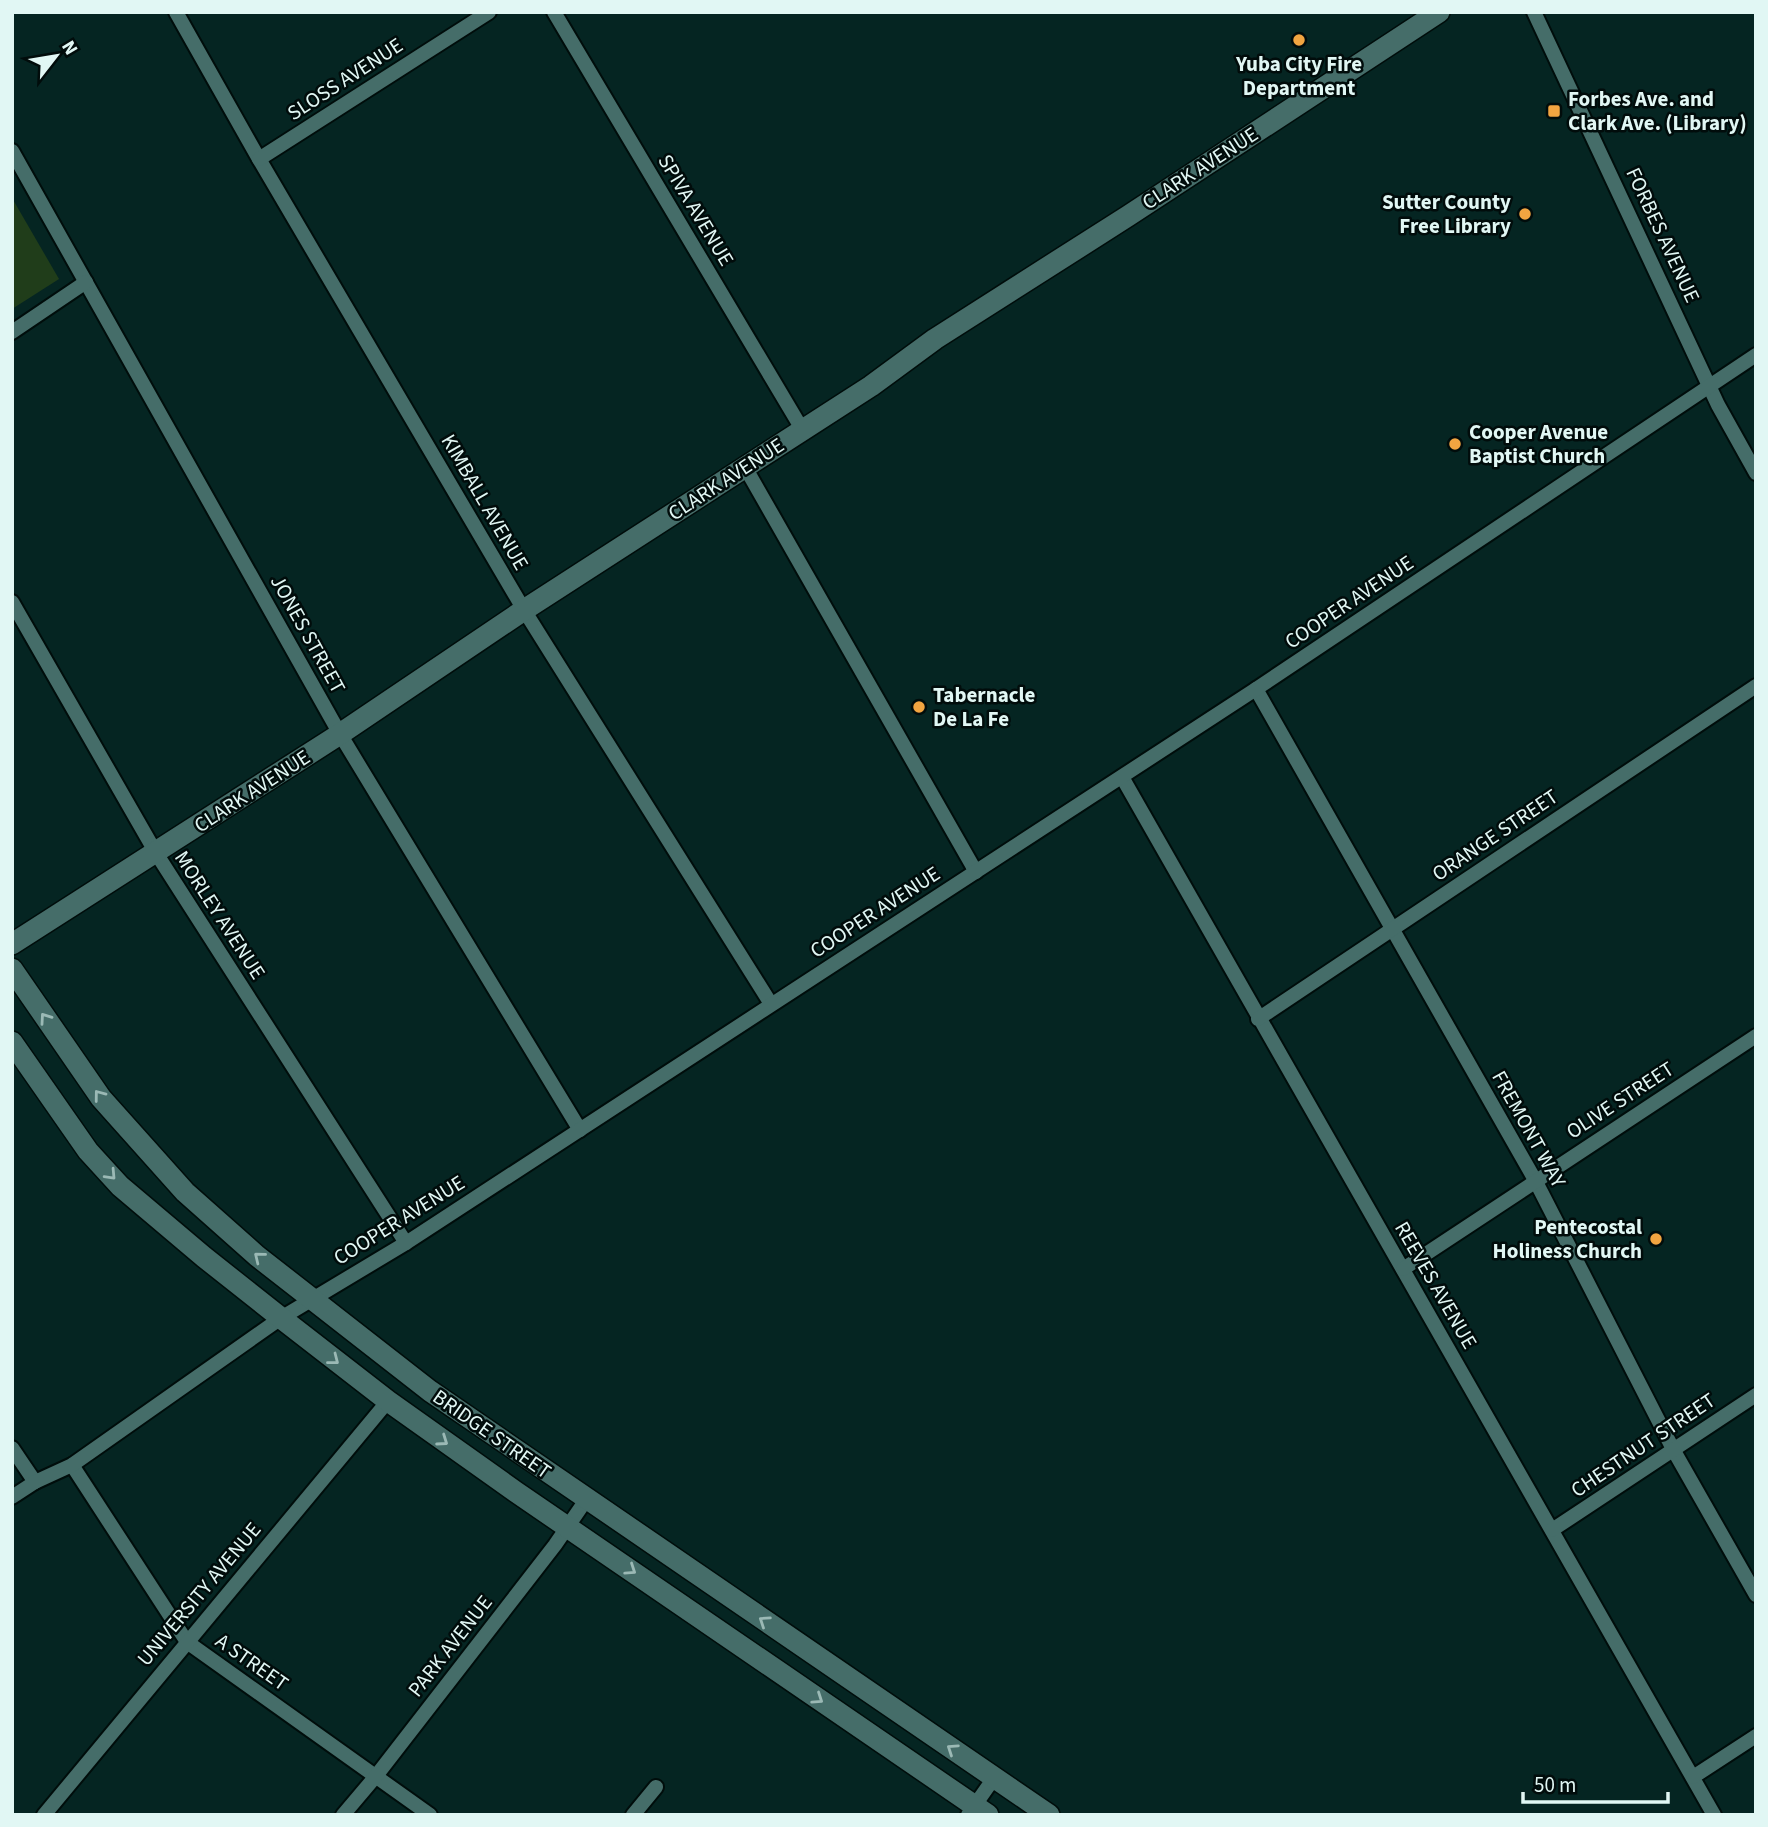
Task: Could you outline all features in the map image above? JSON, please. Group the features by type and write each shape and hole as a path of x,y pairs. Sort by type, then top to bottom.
{"main road":[{"name":"CLARK AVENUE","path":"12,944 340,734 524,610 871,386 935,339 1439,12"},
{"name":"BRIDGE STREET","path":"12,969 101,1098 185,1192 257,1256 430,1391 1049,1815"},
{"name":"BRIDGE STREET","path":"12,1042 74,1133 120,1185 204,1257 388,1401 977,1812"}],"street":[{"name":"KIMBALL AVENUE","path":"176,12 259,159 524,610 771,1004"},
{"name":"SLOSS AVENUE","path":"259,159 489,12"},
{"name":"SPIVA AVENUE","path":"554,12 802,429"},
{"name":"FORBES AVENUE","path":"1534,12 1709,384 1756,473"},
{"name":"JONES STREET","path":"12,152 340,734 580,1130"},
{"path":"12,332 86,282"},
{"name":"COOPER AVENUE","path":"12,1497 35,1482 72,1465 281,1318 406,1243 1122,777 1756,355"},
{"path":"745,467 976,872"},
{"name":"MORLEY AVENUE","path":"12,602 156,853 406,1243"},
{"name":"ORANGE STREET","path":"1258,1019 1756,687"},
{"name":"FREMONT WAY","path":"1256,689 1535,1180 1674,1451 1756,1595"},
{"name":"REEVES AVENUE","path":"1122,777 1714,1815"},
{"name":"OLIVE STREET","path":"1403,1269 1756,1036"},
{"name":"CHESTNUT STREET","path":"1552,1530 1756,1395"},
{"name":"UNIVERSITY AVENUE","path":"44,1815 388,1401"},
{"path":"12,1448 35,1482"},
{"name":"A STREET","path":"72,1465 187,1642 430,1815"},
{"name":"PARK AVENUE","path":"342,1815 376,1776 569,1528 586,1500"},
{"path":"1693,1777 1756,1737"},
{"path":"977,1812 994,1778"},
{"path":"633,1815 656,1787"}],"green space":[{"path":"12,198 59,279 12,309"}],"place":[{"name":"Yuba City Fire Department","path":"1299,40"},
{"name":"Forbes Ave. and Clark Ave. (Library)","path":"1554,111"},
{"name":"Sutter County Free Library","path":"1525,214"},
{"name":"Cooper Avenue Baptist Church","path":"1455,444"},
{"name":"Tabernacle De La Fe","path":"919,707"},
{"name":"Pentecostal Holiness Church","path":"1656,1239"}]}
